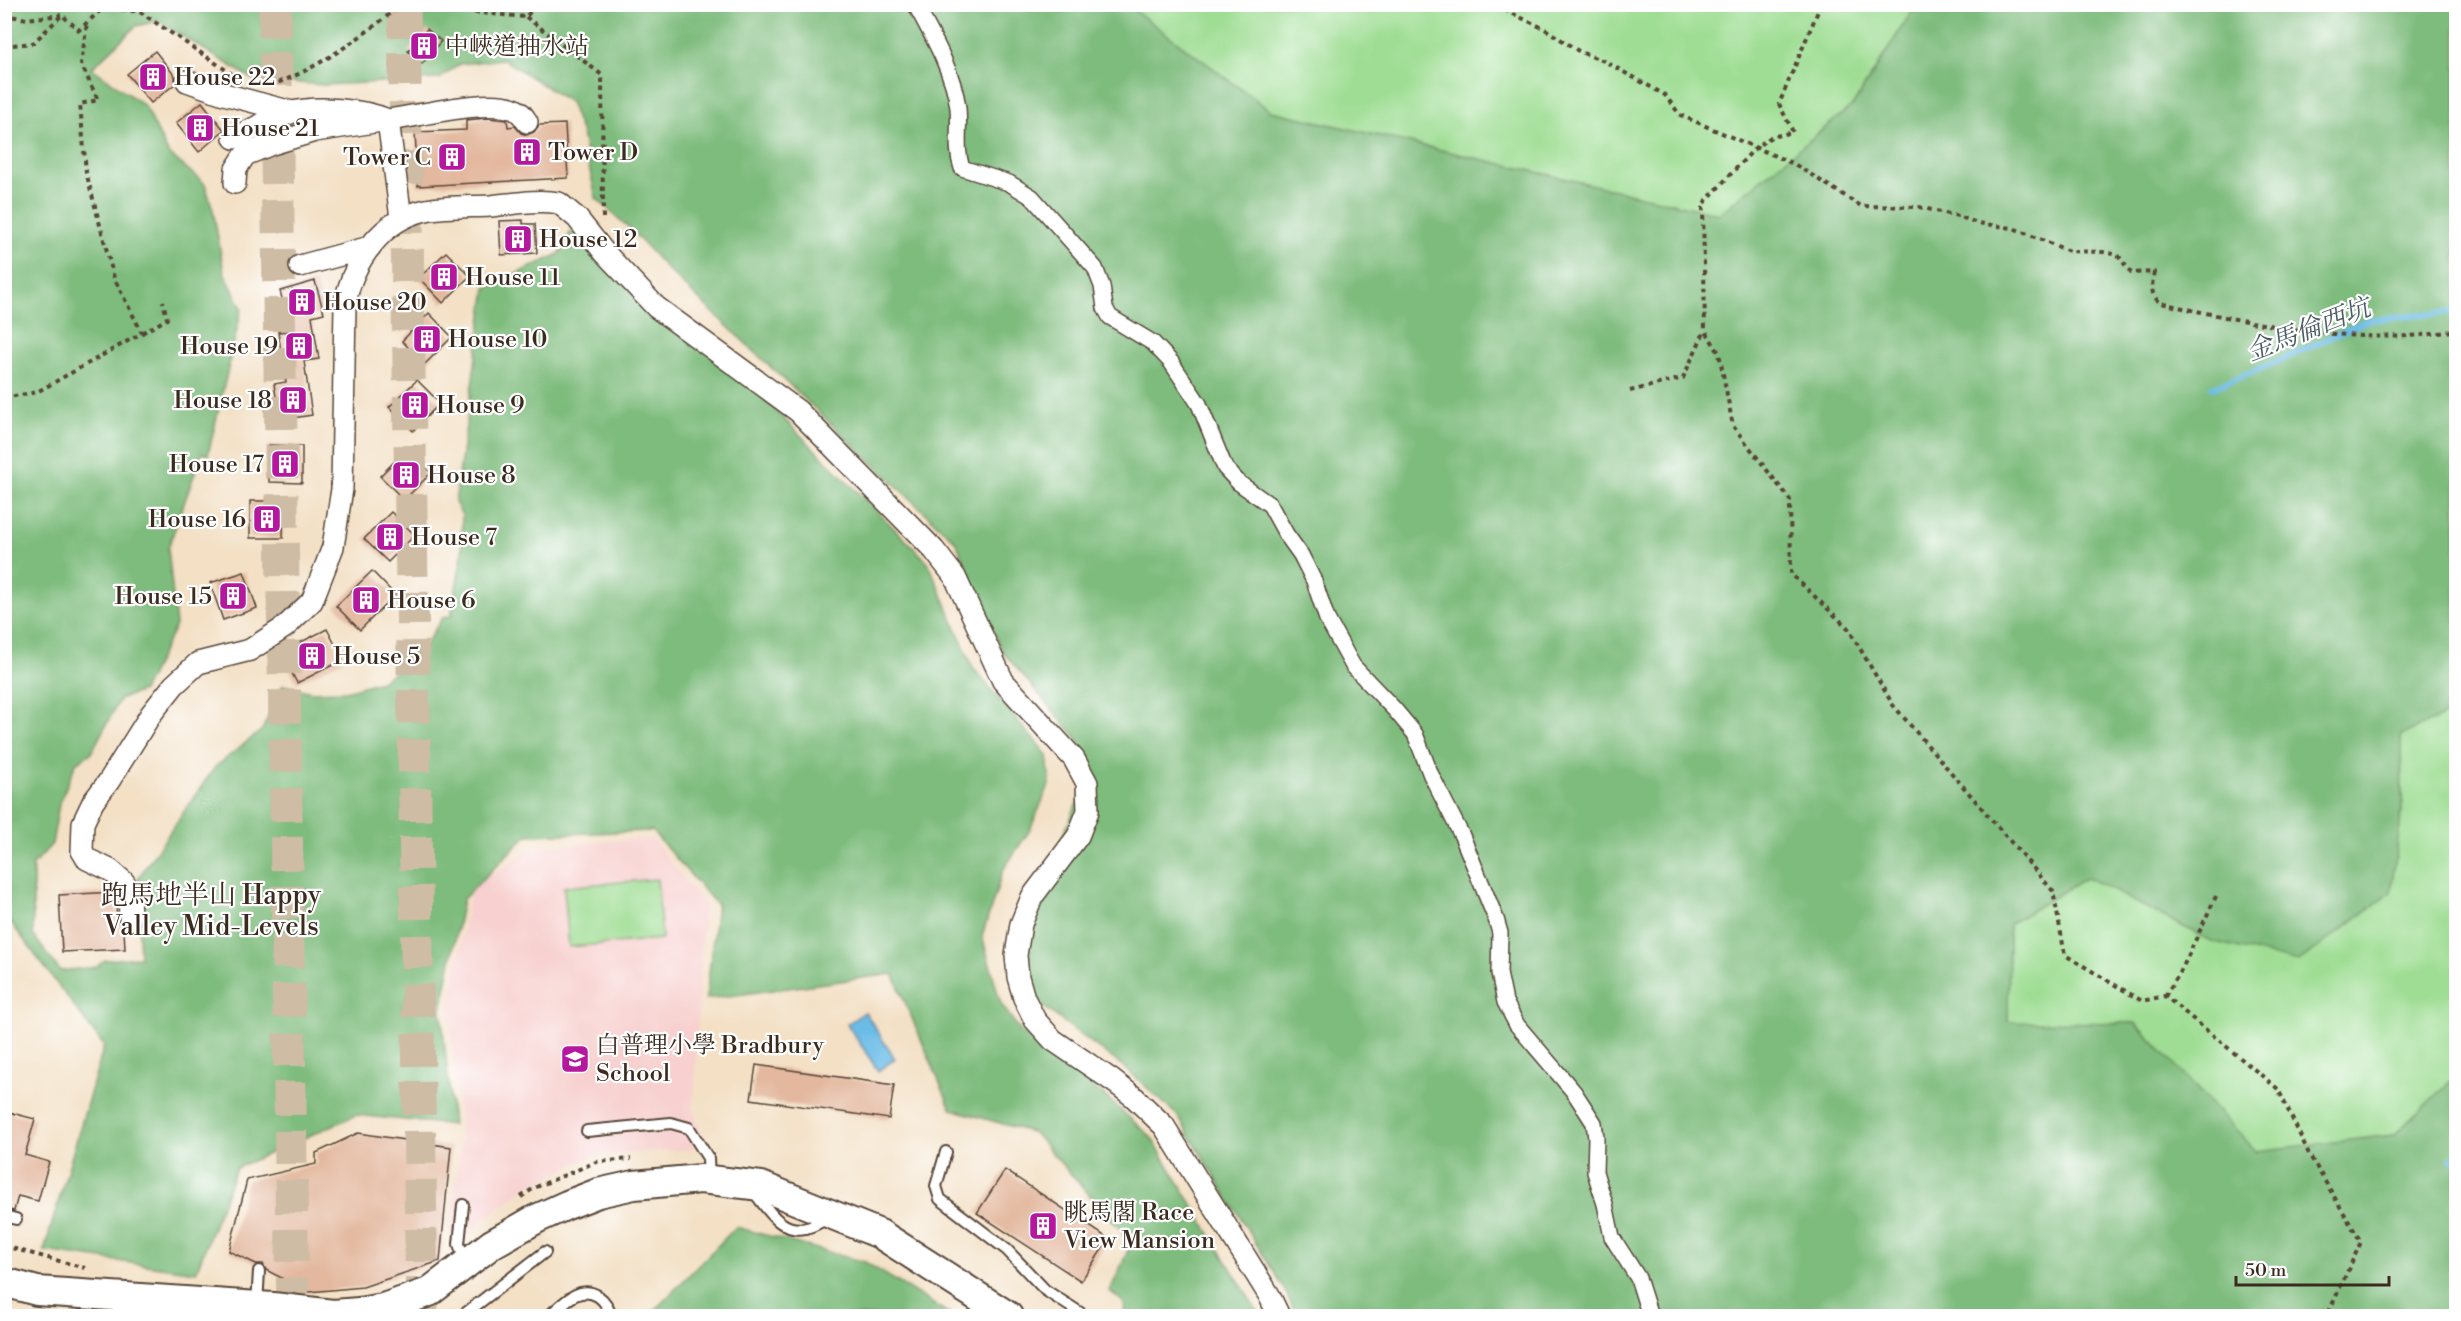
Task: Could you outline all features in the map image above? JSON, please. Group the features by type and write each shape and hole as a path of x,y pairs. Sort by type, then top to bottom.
{"main road":[{"path":"4,1282 37,1291 271,1310 333,1314 359,1312 422,1300 492,1244 536,1219 598,1193 660,1182 709,1180 761,1186 880,1234 1008,1317"}],"street":[{"path":"915,4 942,54 958,106 958,155 962,168 1009,183 1032,197 1095,268 1110,317 1147,339 1168,358 1199,404 1225,468 1239,483 1270,506 1301,555 1314,581 1327,620 1353,666 1415,734 1431,775 1462,836 1496,919 1500,933 1500,984 1508,1009 1522,1032 1574,1092 1594,1123 1595,1172 1612,1237 1638,1278 1650,1317"},
{"path":"187,81 224,94 292,112 345,110 377,115 388,120"},
{"path":"235,183 236,169 245,155 315,131 487,106 512,108 521,112 526,122"},
{"path":"234,138 292,112"},
{"path":"388,120 401,218"},
{"path":"130,919 129,892 124,882 110,870 87,859 82,851 83,823 93,801 109,781 151,714 174,685 198,663 250,650 285,627 312,601 333,547 342,489 345,304 355,269 370,247 401,218 428,210 551,201 567,208 577,218 604,252 656,307 798,411 934,550 955,577 1003,681 1074,759 1087,783 1088,811 1078,837 1032,897 1021,924 1016,955 1018,977 1024,998 1035,1020 1053,1040 1134,1097 1164,1126 1263,1285 1279,1317"},
{"path":"300,266 370,247"}],"lane":[{"path":"587,1131 671,1123 689,1128 708,1158 709,1180"},
{"path":"946,1152 936,1186 940,1199 1007,1250 1045,1290 1085,1317"},
{"path":"463,1205 459,1244 466,1264"},
{"path":"4,1216 16,1219"},
{"path":"462,1317 545,1252"},
{"path":"259,1271 271,1310"},
{"path":"549,1317 571,1298 588,1291 601,1298 610,1317"}],"path":[{"path":"265,86 288,80 356,40 402,4"},
{"path":"459,4 469,12 526,17 602,75 604,252"},
{"path":"526,17 536,4"},
{"path":"1478,4 1505,10 1545,29 1580,52 1604,62 1665,95 1680,115 1794,164 1861,206 1919,207 1977,223 2013,228 2069,252 2103,252 2118,255 2131,273 2154,272 2151,290 2155,299 2161,303 2218,316 2330,333 2390,338 2434,335 2457,330"},
{"path":"1630,390 1683,378 1705,330 1703,204 1756,147 1771,137 1793,132 1779,104 1821,4"},
{"path":"4,15 27,19 62,15 79,30 104,7 140,12 235,76"},
{"path":"4,46 33,43 62,15"},
{"path":"87,23 81,64 98,100 80,104 86,172 114,278 142,333"},
{"path":"4,398 37,392 167,319 163,301"},
{"path":"1705,330 1719,353 1733,426 1790,500 1791,574 1848,628 1893,705 2053,891 2065,955 2142,1001 2165,996 2181,971 2217,894"},
{"path":"2165,996 2278,1089 2310,1156 2361,1242 2327,1317"},
{"path":"517,1201 534,1188 596,1162 641,1158"},
{"path":"4,1246 95,1269"},
{"path":"4,1312 13,1317"}],"shaded area":[{"name":"白普理小學 Bradbury School","path":"652,838 704,905 693,1109 706,1148 595,1155 527,1187 482,1221 448,1257 461,1136 449,1009 471,888 534,847"}],"green space":[{"path":"4,5 1127,5 1271,111 1719,214 1853,105 1916,5 2456,5 2456,710 2401,735 2402,811 2391,892 2299,962 2211,941 2087,877 2009,924 2008,1022 2135,1023 2256,1151 2394,1135 2456,1076 2456,1316 1297,1316 1283,1287 1177,1115 1124,1067 1045,1008 1032,990 1017,937 1084,788 1079,741 1002,651 956,542 669,271 629,228 596,198 582,134 570,102 503,59 460,64 439,79 415,80 403,74 393,85 385,82 323,85 252,79 158,21 136,26 92,68 145,106 168,153 205,184 213,210 224,272 242,308 208,455 202,453 168,548 176,625 143,691 120,699 91,753 76,763 59,804 52,844 36,862 33,862 33,935 60,971 96,967 105,960 140,957 138,878 215,767 262,730 283,685 312,692 346,691 381,681 418,656 443,617 451,616 462,555 462,515 455,502 486,288 559,254 571,231 603,266 755,390 928,562 973,668 1047,755 1050,783 1030,830 1003,870 982,936 1001,1004 1021,1032 1103,1094 1151,1137 1260,1316 1125,1316 1124,1303 1110,1291 1129,1248 1121,1230 1034,1133 951,1109 893,974 706,999 717,905 652,831 527,835 463,899 441,1010 453,1125 356,1115 236,1168 196,1272 44,1251 104,1046 6,916 5,906"},
{"path":"1127,5 1916,5 1853,105 1719,214 1271,111"},
{"path":"2456,710 2456,1076 2394,1135 2256,1152 2135,1023 2008,1023 2009,924 2087,877 2211,941 2402,811 2401,735"},
{"path":"657,879 662,939 569,947 564,887"},
{"path":"736,1227 865,1262 953,1316 649,1316"}],"water":[{"path":"865,1012 895,1059 878,1071 847,1024"}],"building":[{"name":"中峽道抽水站","path":"427,29 441,41 422,64 408,51"},
{"name":"House 22","path":"155,51 175,76 175,84 151,103 127,74"},
{"name":"House 21","path":"202,102 224,130 199,152 176,123"},
{"path":"488,118 507,120 508,127 515,126 521,133 527,135 534,132 539,125 565,124 568,178 418,186 415,132 466,130 466,120"},
{"name":"House 12","path":"523,220 523,224 535,224 537,253 501,255 499,221"},
{"name":"House 11","path":"446,252 470,276 443,303 419,278"},
{"path":"315,281 324,313 312,316 319,359 304,361 312,415 280,420 274,384 286,382 278,332 291,331 280,291"},
{"name":"House 10","path":"429,313 452,337 425,364 402,341"},
{"name":"House 9","path":"417,380 440,403 413,431 389,407"},
{"name":"House 17","path":"269,445 302,446 302,483 269,482"},
{"name":"House 8","path":"407,449 431,473 404,500 380,476"},
{"name":"House 16","path":"250,501 284,501 283,538 250,538"},
{"name":"House 7","path":"391,512 415,535 388,562 364,539"},
{"name":"House 6","path":"372,571 395,595 360,630 336,606"},
{"name":"House 15","path":"244,572 257,608 223,620 210,583"},
{"name":"House 5","path":"327,629 343,660 297,683 281,652"},
{"path":"115,892 117,920 124,930 125,949 62,952 59,895"},
{"path":"756,1065 894,1085 889,1119 751,1099"},
{"path":"4,1111 35,1119 25,1155 49,1162 38,1201 18,1196 14,1211 4,1209"},
{"path":"358,1133 451,1147 440,1261 363,1287 309,1292 266,1270 263,1264 256,1264 229,1251 247,1180 316,1164 316,1153"},
{"name":"眺馬閣 Race View Mansion","path":"1005,1170 1109,1239 1081,1281 977,1213"}],"waterway":[{"name":"金馬倫西坑","path":"2212,388 2286,358 2368,320 2456,312"},
{"path":"2451,1158 2456,1162"}],"tunnel":[{"path":"275,4 293,1316"},
{"path":"404,4 422,1316"}],"place":[{"name":"中峽道抽水站","path":"424,46"},
{"name":"House 22","path":"153,77"},
{"name":"House 21","path":"200,128"},
{"name":"Tower D","path":"527,152"},
{"name":"Tower C","path":"452,157"},
{"name":"House 12","path":"518,239"},
{"name":"House 11","path":"444,277"},
{"name":"House 20","path":"302,302"},
{"name":"House 10","path":"427,339"},
{"name":"House 19","path":"299,346"},
{"name":"House 18","path":"293,400"},
{"name":"House 9","path":"415,405"},
{"name":"House 17","path":"285,464"},
{"name":"House 8","path":"406,475"},
{"name":"House 16","path":"267,519"},
{"name":"House 7","path":"390,537"},
{"name":"House 15","path":"233,596"},
{"name":"House 6","path":"366,600"},
{"name":"House 5","path":"312,656"},
{"name":"白普理小學 Bradbury School","path":"575,1059"},
{"name":"眺馬閣 Race View Mansion","path":"1043,1226"}],"district":[{"name":"跑馬地半山 Happy Valley Mid-Levels","path":"211,910"}]}
